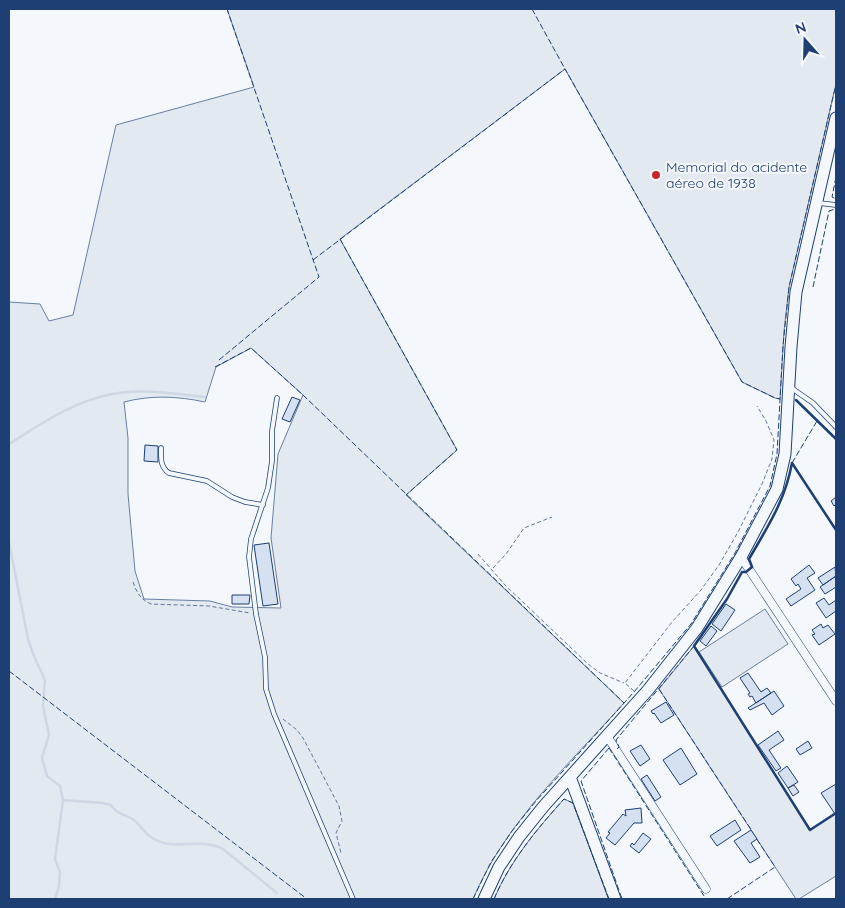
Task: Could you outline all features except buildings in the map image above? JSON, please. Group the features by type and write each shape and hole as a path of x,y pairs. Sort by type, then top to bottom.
{"street":[{"path":"484,899 499,867 519,836 638,701 697,628 742,557 772,502 782,474 785,454 796,292 836,118"},
{"path":"742,557 836,701"},
{"path":"607,736 706,889"},
{"path":"570,777 615,899"}],"lane":[{"path":"816,202 836,205"},
{"path":"789,385 812,403 836,427"},
{"path":"277,398 272,431 272,461 268,488 251,539 249,556 256,614 265,657 266,689 274,714 353,899"},
{"path":"161,448 161,463 164,470 169,473 207,481 232,497 245,502 263,505"}],"path":[{"path":"625,683 719,565 762,484 772,459 774,440 766,421 756,406"},
{"path":"492,569 506,554 524,528 552,517"},
{"path":"478,554 505,585 588,664 600,673 625,683 634,692 638,701"},
{"path":"133,582 138,594 144,601 151,604 209,606 256,614"},
{"path":"274,714 297,730 339,806 342,821 336,833 342,860"}],"shaded area":[{"path":"227,9 836,9 836,84 789,287 780,399 742,382 565,69 340,239 457,450 406,495 624,703 561,771 521,819 486,871 473,899 9,899 9,302 40,304 49,321 73,315 116,125 254,87","holes":["251,348 303,395 278,454 271,538 281,608 232,607 210,601 144,599 135,571 128,494 128,438 124,402 164,397 205,402 216,367"]},
{"path":"765,609 788,644 722,687 699,652"},
{"path":"694,646 810,830 836,813 836,876 799,899 796,899 659,689"},
{"path":"564,799 573,803 609,899 494,899 516,859 534,834"}],"waterway":[{"path":"9,444 58,414 98,397 123,392 159,392 205,397"},
{"path":"9,542 28,639 45,680 43,706 49,735 42,758 47,776 60,786 63,800 55,859 60,872 59,886 55,899"},
{"path":"63,800 111,805 134,820 151,837 162,842 170,844 205,844 223,849 277,893"}],"fence":[{"path":"219,360 319,277 227,9"},
{"path":"532,9 565,69"},
{"path":"313,260 565,69 742,382 780,399"},
{"path":"473,899 491,862 512,831 691,624 735,553 770,486 777,454 783,346 789,287 836,84"},
{"path":"836,177 832,197 836,199"},
{"path":"813,287 829,211 835,209 836,206"},
{"path":"340,239 457,450 406,495"},
{"path":"215,367 251,348 304,396 624,703"},
{"path":"792,463 817,421"},
{"path":"617,749 619,747 616,740 694,646"},
{"path":"9,671 307,899"},
{"path":"659,689 752,831"},
{"path":"609,748 706,899"},
{"path":"609,748 581,781 622,899"},
{"path":"494,899 516,859 534,834 564,799 573,803 609,899"},
{"path":"727,899 775,867 756,838"}],"wall":[{"path":"796,400 836,439"},
{"path":"792,463 780,501 749,559 752,567 746,572 742,572 727,599 694,646 810,830 836,813"},
{"path":"792,463 836,530"}],"place":[{"name":"Memorial do acidente aéreo de 1938","path":"656,175"}]}
